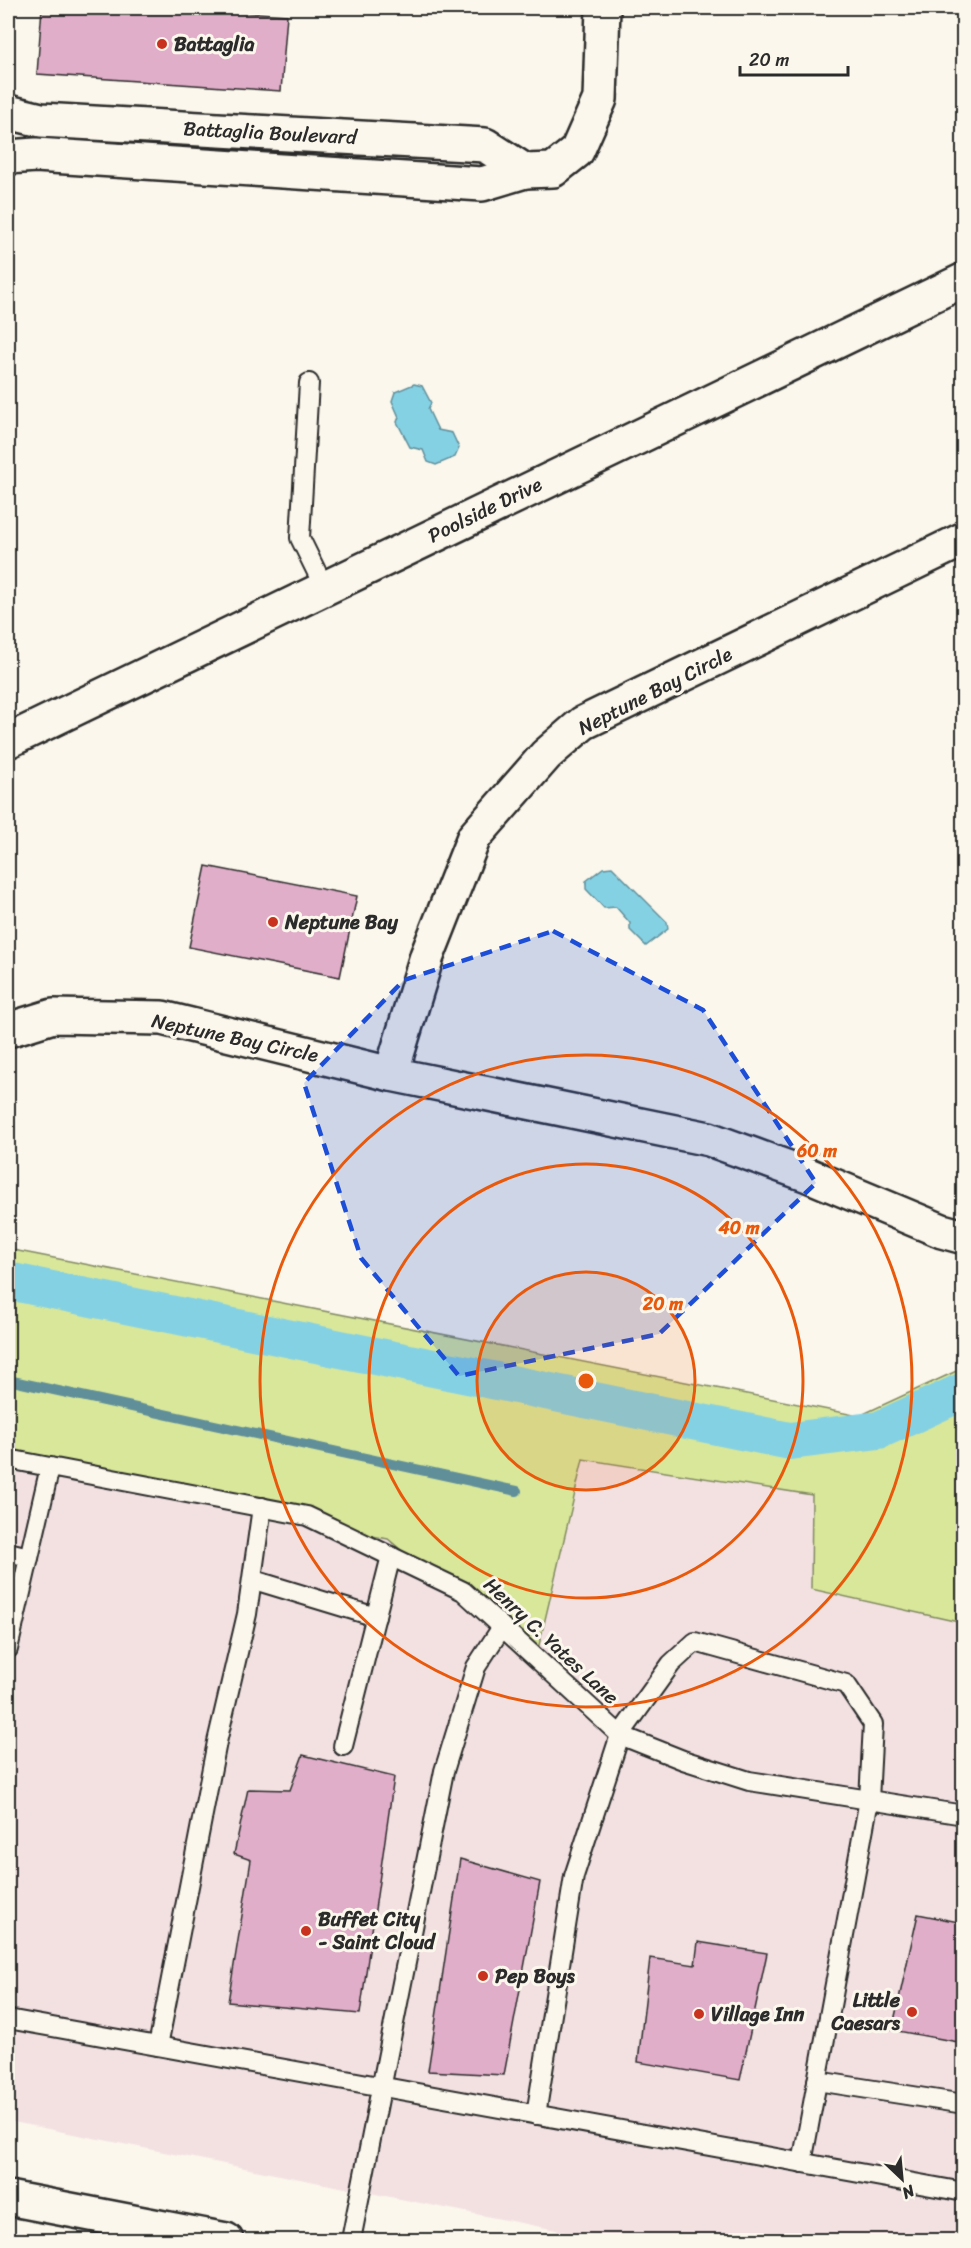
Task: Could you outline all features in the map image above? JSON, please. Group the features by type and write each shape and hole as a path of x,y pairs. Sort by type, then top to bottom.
{"main road":[{"name":"Battaglia Boulevard","path":"8,157 36,155 482,184 525,171 553,170 565,163 577,151 600,99 603,8"},
{"name":"Battaglia Boulevard","path":"8,112 41,120 485,145 525,171"},
{"name":"Poolside Drive","path":"8,741 963,280"},
{"name":"Neptune Bay Circle","path":"391,1074 427,956 474,837 546,754 583,723 963,540"},
{"name":"Neptune Bay Circle","path":"8,1030 53,1016 162,1018 391,1074 709,1139 808,1175 942,1231 963,1237"},
{"path":"8,2198 226,2241"}],"lane":[{"path":"309,383 300,538 324,588"},
{"name":"Henry C. Yates Lane","path":"8,1459 307,1516 464,1591 620,1735 683,1760 749,1781 963,1815"},
{"path":"8,1649 50,1467"},
{"path":"158,2046 217,1742 254,1580 262,1507"},
{"path":"8,1552 29,1557"},
{"path":"343,1746 391,1556"},
{"path":"254,1580 376,1617"},
{"path":"351,2241 444,1771 476,1666 502,1627"},
{"path":"536,2115 574,1876 620,1735 671,1664 695,1642 846,1684 873,1724 868,1800 802,2163"},
{"path":"8,2019 963,2192"},
{"path":"818,2081 963,2104"}],"highlighted area":[{"path":"553,931 703,1010 816,1183 659,1334 459,1376 361,1258 304,1083 404,980"}],"shaded area":[{"path":"583,1459 812,1495 811,1589 963,1623 963,2240 606,2240 8,2121 8,1466 388,1539 534,1662"}],"green space":[{"path":"8,1249 859,1416 963,1368 963,1623 811,1589 812,1495 583,1459 535,1662 388,1539 8,1466"}],"water":[{"path":"414,384 422,386 431,403 428,409 438,430 452,433 459,448 455,457 436,465 428,462 423,450 410,447 397,422 399,417 392,401 395,392"},
{"path":"612,867 667,922 668,929 646,946 630,930 630,923 616,907 604,908 586,889 586,881 603,868"}],"building":[{"name":"Battaglia","path":"42,8 185,8 287,15 281,91 37,74"},
{"name":"Neptune Bay","path":"206,866 357,896 340,977 189,947"},
{"name":"Buffet City - Saint Cloud","path":"303,1755 394,1777 360,2014 228,2002 251,1860 234,1854 248,1789 290,1790"},
{"name":"Pep Boys","path":"460,1859 540,1882 504,2075 428,2071"},
{"path":"918,1914 964,1923 964,2043 892,2030"},
{"name":"Village Inn","path":"698,1942 767,1953 740,2080 638,2062 650,1958 695,1965"}],"waterway":[{"path":"8,1281 790,1441 879,1430 964,1391"},
{"path":"8,1380 517,1491"}],"place":[{"name":"Battaglia","path":"162,44"},
{"name":"Neptune Bay","path":"273,922"},
{"name":"Buffet City - Saint Cloud","path":"306,1931"},
{"name":"Pep Boys","path":"483,1976"},
{"name":"Little Caesars","path":"912,2012"},
{"name":"Village Inn","path":"699,2014"}]}
